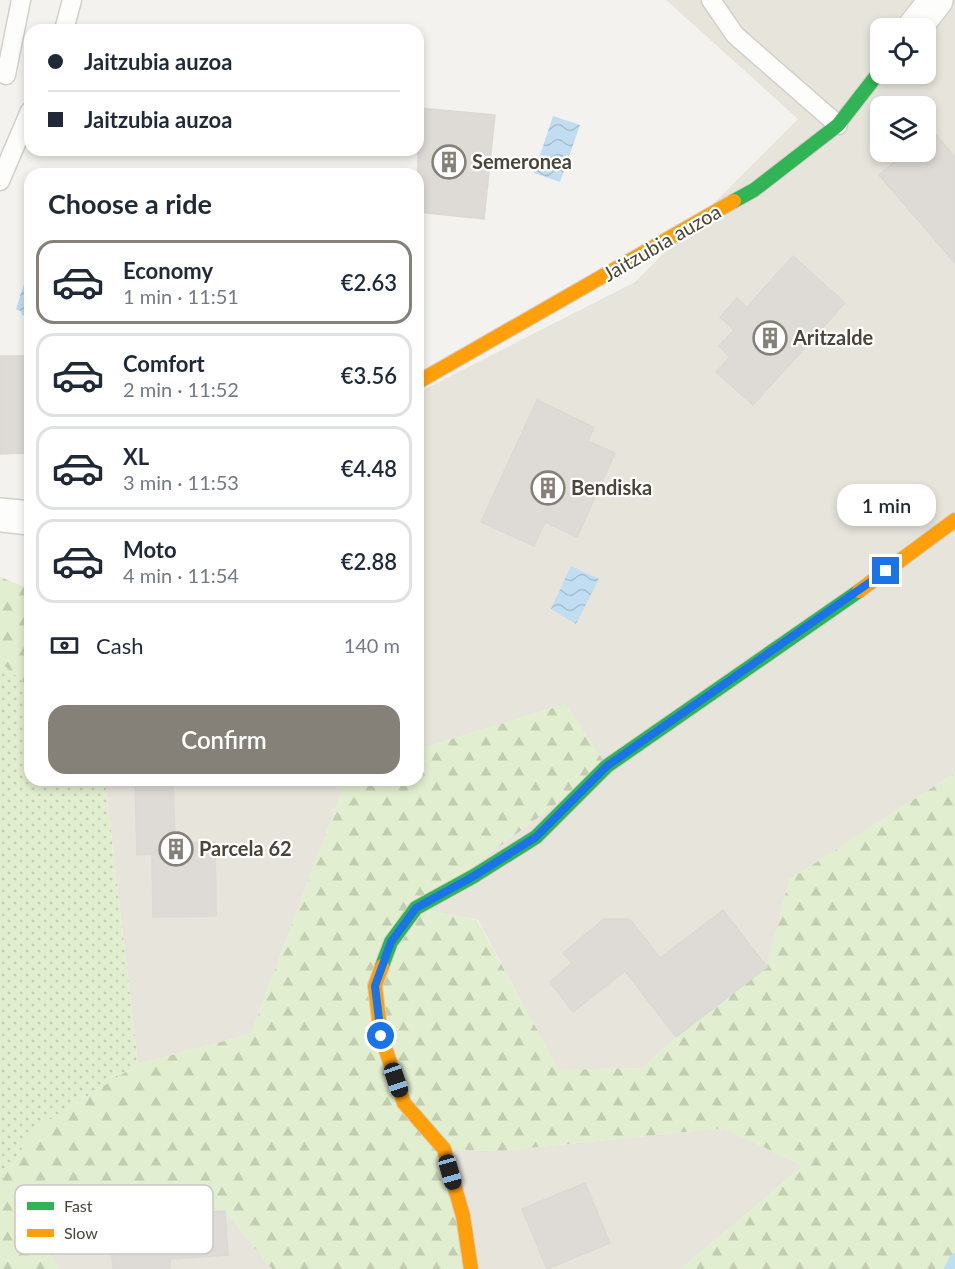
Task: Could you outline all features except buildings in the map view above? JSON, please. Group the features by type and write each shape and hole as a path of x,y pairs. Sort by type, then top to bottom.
{"street":[{"path":"922,18 936,0"},
{"name":"Jaitzubia auzoa","path":"424,379 754,190 838,125 870,84"},
{"path":"0,515 24,517"},
{"path":"471,1269 462,1216 444,1149 404,1102 381,1036 375,986 391,942 416,908 474,876 536,837 607,766 834,609 955,520"}],"lane":[{"path":"6,75 21,0"},
{"path":"66,24 72,0"},
{"path":"711,0 735,35 838,125"},
{"path":"0,181 24,125"}],"shaded area":[{"path":"666,0 955,0 955,773 789,880 767,967 676,1037 643,1068 558,1070 478,920 416,908 566,704 424,747 424,389 635,282 798,119"},
{"path":"106,786 344,786 251,1034 138,1064"},
{"path":"724,1128 803,1166 681,1269 471,1269 444,1149 501,1151"},
{"path":"213,1208 225,1211 272,1269 58,1269 52,1254 213,1254"}],"green space":[{"path":"0,577 24,587 24,683 0,662"},
{"path":"0,662 24,683 24,786 106,786 138,1064 34,1130 3,1179 0,1180"},
{"path":"566,704 607,766 417,908 477,920 559,1070 643,1068 676,1037 767,967 789,880 955,773 955,1269 681,1269 803,1166 724,1128 501,1151 444,1149 471,1269 272,1269 225,1211 213,1207 213,1185 136,1185 126,1182 122,1185 15,1185 15,1254 52,1254 59,1269 0,1269 0,1180 3,1179 34,1130 138,1064 251,1034 344,786 424,786 424,747"}],"water":[{"path":"553,116 580,125 560,182 534,173"},
{"path":"24,284 24,316 16,309"},
{"path":"571,566 599,579 576,624 551,609"}],"waterway":[{"path":"949,1269 955,1258"}],"traffic: fast":[{"path":"734,201 754,190 838,125 870,84"},
{"path":"382,966 391,942 416,908 474,876 536,837 607,766 859,591"}],"traffic: slow":[{"path":"424,379 734,201"},
{"path":"859,591 955,520"},
{"path":"382,966 375,986 381,1036 404,1103 444,1149 463,1216 471,1269"}],"place":[{"name":"Semeronea","path":"449,162"},
{"name":"Aritzalde","path":"770,338"},
{"name":"Bendiska","path":"548,488"},
{"name":"Parcela 62","path":"176,849"}],"route":[{"path":"381,1036 375,986 391,942 416,908 474,876 536,837 607,766 886,571"}]}
